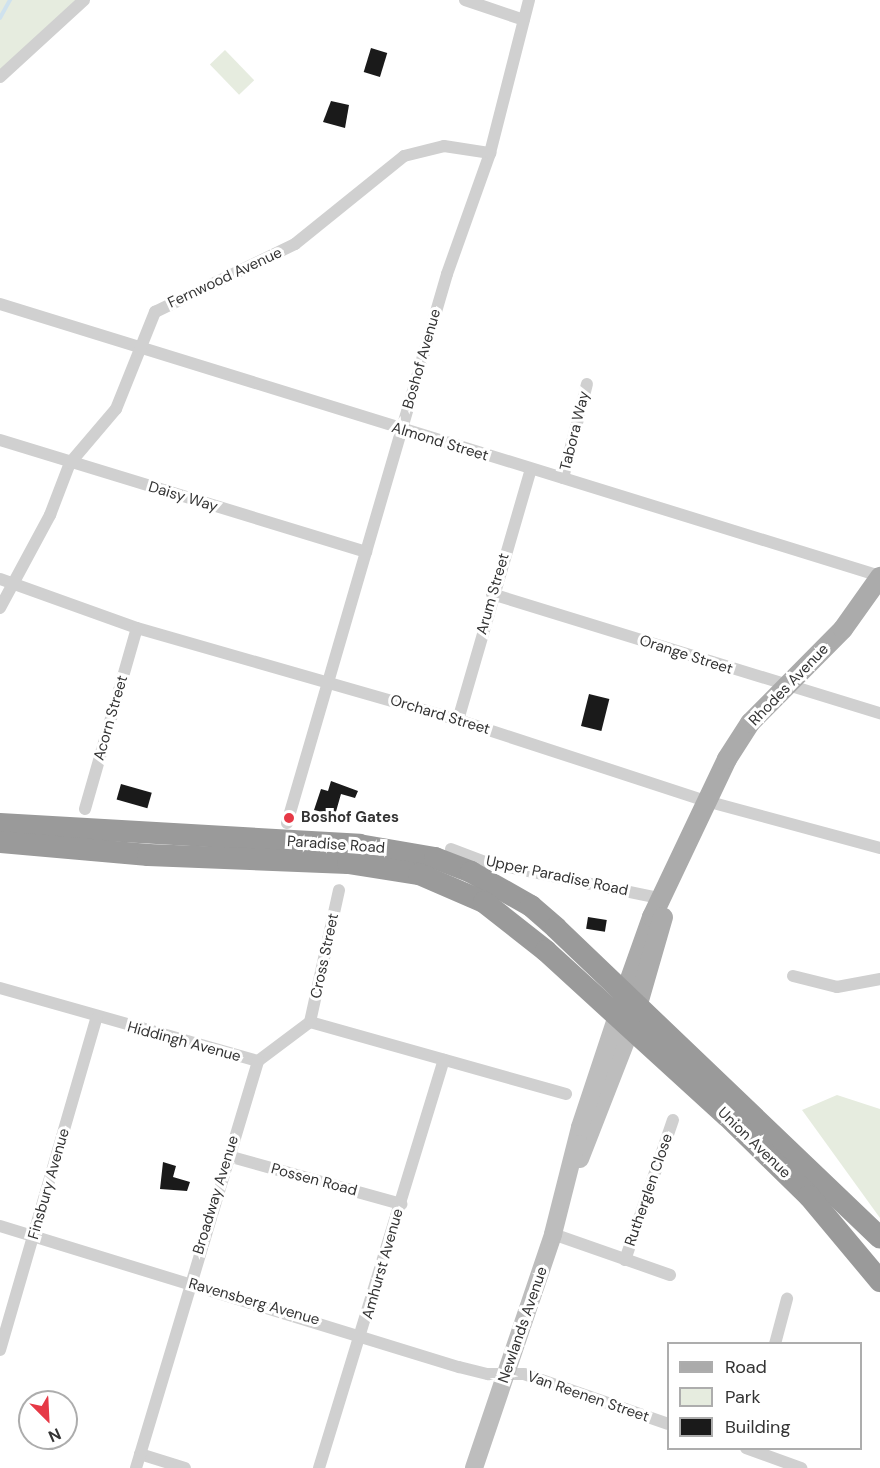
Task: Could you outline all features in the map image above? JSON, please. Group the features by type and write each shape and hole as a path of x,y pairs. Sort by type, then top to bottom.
{"highway":[{"name":"Paradise Road","path":"0,824 80,832 359,845 435,858 487,880 531,906 628,1011"},
{"name":"Paradise Road","path":"0,842 404,870 446,883 505,916 628,1011"},
{"name":"Union Avenue","path":"628,1011 880,1238"},
{"name":"Union Avenue","path":"628,1011 809,1196 880,1281"}],"main road":[{"name":"Rhodes Avenue","path":"628,1011 652,917 664,899 706,801 750,723 784,686 843,629 880,577"},
{"name":"Newlands Avenue","path":"474,1468 569,1182 593,1134 628,1011"}],"street":[{"path":"0,77 84,0"},
{"path":"465,0 524,20"},
{"name":"Boshof Avenue","path":"287,823 447,274 490,153 530,0"},
{"name":"Fernwood Avenue","path":"0,608 50,515 70,463 116,409 143,347 155,312 296,244 404,156 444,146 490,153"},
{"name":"Almond Street","path":"0,304 143,347 402,431 563,478 880,577"},
{"name":"Tabora Way","path":"563,478 587,384"},
{"name":"Daisy Way","path":"0,440 366,552"},
{"name":"Arum Street","path":"458,720 492,594 531,469"},
{"name":"Orchard Street","path":"0,579 137,628 458,720 706,801 880,848"},
{"name":"Orange Street","path":"492,594 784,686 880,713"},
{"name":"Acorn Street","path":"85,809 137,628"},
{"name":"Upper Paradise Road","path":"451,849 486,862 664,899"},
{"name":"Cross Street","path":"310,1022 339,890"},
{"path":"793,976 837,987 880,979"},
{"name":"Hiddingh Avenue","path":"0,988 96,1018 258,1061 310,1022"},
{"name":"Finsbury Avenue","path":"0,1350 96,1018"},
{"path":"310,1022 566,1094"},
{"name":"Amhurst Avenue","path":"319,1468 363,1334 444,1060"},
{"name":"Broadway Avenue","path":"136,1468 188,1283 258,1061"},
{"name":"Rutherglen Close","path":"625,1260 673,1120"},
{"name":"Possen Road","path":"228,1156 400,1204"},
{"name":"Ravensberg Avenue","path":"0,1226 363,1334 486,1374 507,1371"},
{"path":"553,1234 670,1275"},
{"path":"776,1342 788,1299"},
{"name":"Van Reenen Street","path":"507,1371 667,1423"},
{"path":"749,1450 801,1468"},
{"path":"140,1454 185,1468"}],"green space":[{"path":"0,0 79,0 0,71"},
{"path":"225,50 254,80 239,95 210,65"},
{"path":"837,1095 880,1109 880,1218 802,1110"}],"building":[{"path":"371,48 387,53 380,77 364,72"},
{"path":"331,101 349,105 345,128 323,122"},
{"path":"589,694 609,699 601,731 581,726"},
{"path":"331,781 358,791 355,798 341,794 335,815 314,810 321,789 328,791"},
{"path":"121,784 152,793 147,808 117,799"},
{"path":"588,917 607,920 605,932 586,929"},
{"path":"163,1162 176,1166 173,1177 190,1182 187,1191 160,1189"}],"waterway":[{"path":"0,18 10,0"}],"place":[{"name":"Boshof Gates","path":"289,818"}]}
